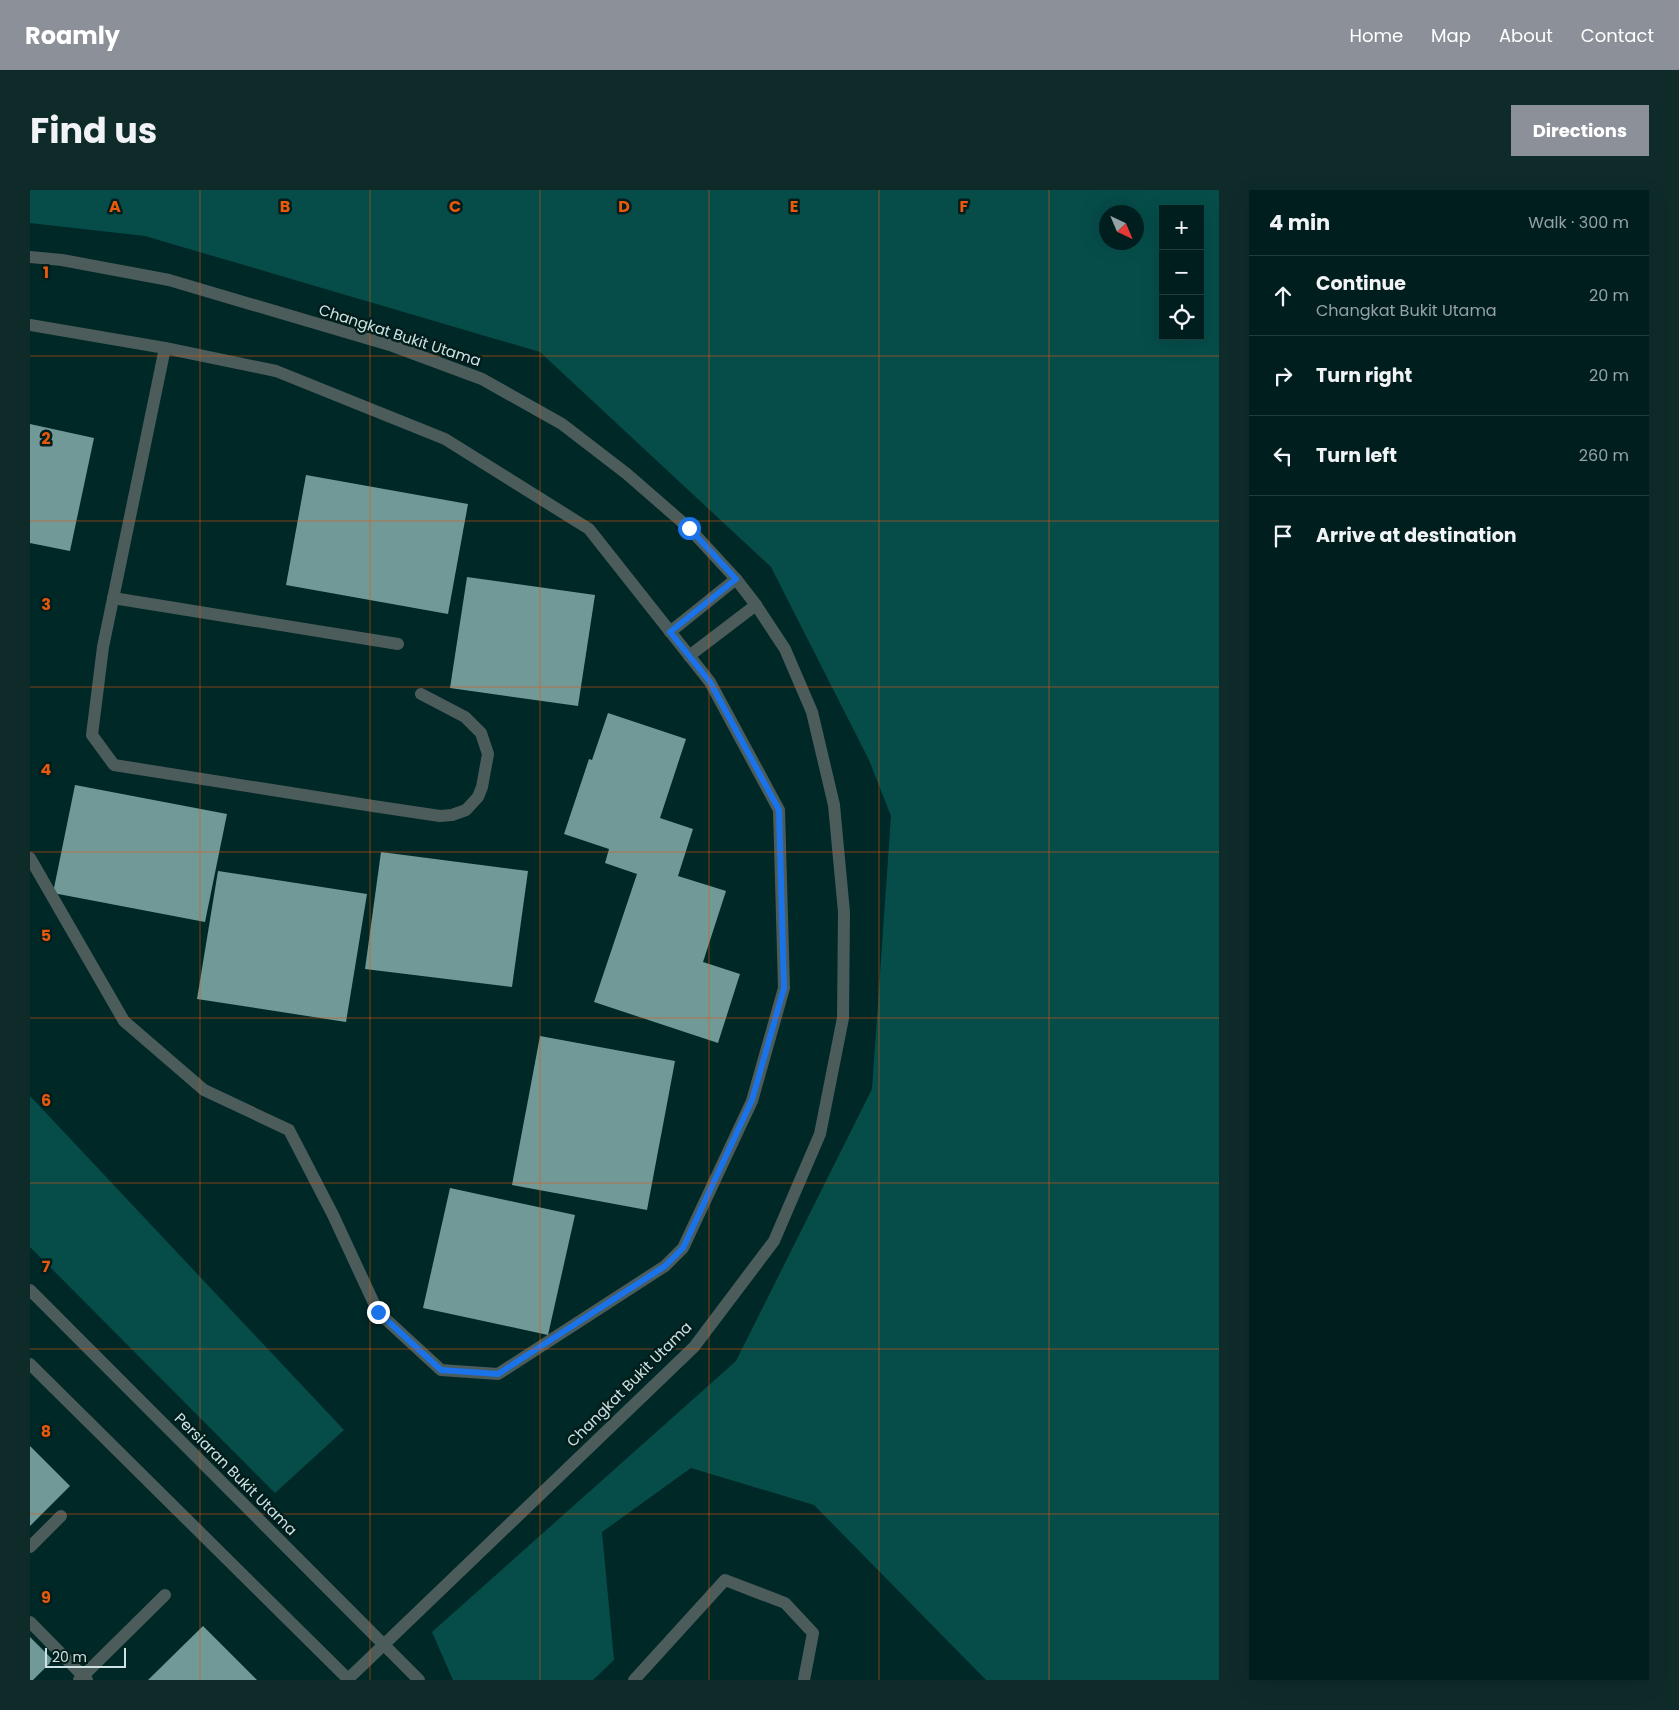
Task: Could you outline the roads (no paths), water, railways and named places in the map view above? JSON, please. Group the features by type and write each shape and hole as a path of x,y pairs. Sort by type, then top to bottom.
{"street":[{"name":"Changkat Bukit Utama","path":"30,257 62,260 169,280 393,346 482,379 562,424 627,474 689,528 736,579 756,605 785,649 812,712 834,805 844,912 842,1018 820,1134 774,1241 694,1347 348,1679"},
{"path":"30,326 165,348 276,371 445,438 589,529 710,682 779,810 784,988 752,1100 683,1248 665,1266 498,1374 441,1370 378,1312 333,1215 289,1130 204,1090 124,1021 30,858"},
{"path":"165,348 103,648 92,735 114,764 373,806 440,816 452,815 466,810 478,797 482,787 488,754 481,733 466,717 421,694"},
{"path":"670,632 736,579"},
{"path":"113,598 398,644"},
{"path":"689,656 756,605"},
{"name":"Persiaran Bukit Utama","path":"30,1290 419,1680"},
{"path":"30,1364 348,1679"},
{"path":"30,1547 61,1516"},
{"path":"641,1677 724,1580 785,1603 813,1633 804,1680"},
{"path":"30,1622 83,1679 165,1595"}]}
